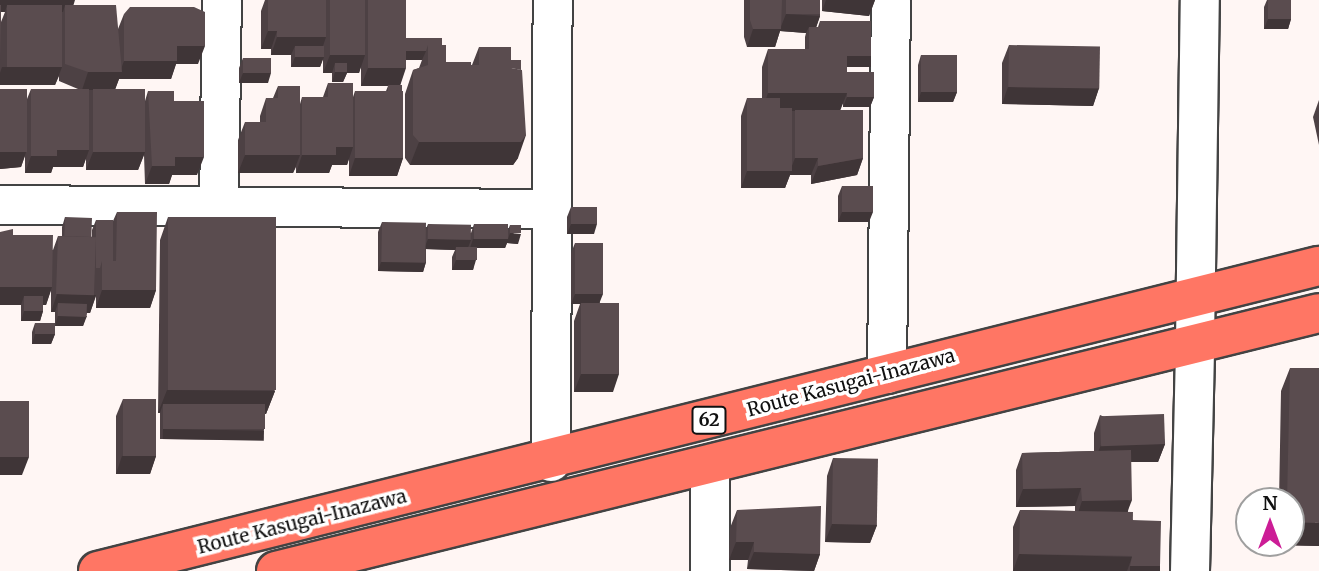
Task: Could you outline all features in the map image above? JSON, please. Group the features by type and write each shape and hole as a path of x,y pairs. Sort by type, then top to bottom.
{"main road":[{"name":"Route Kasugai-Inazawa","path":"98,571 551,462 887,374 1319,266"},
{"name":"62","path":"276,571 710,466 1319,313"}],"street":[{"path":"219,206 222,0"},
{"path":"551,462 552,0"},
{"path":"887,374 891,0"},
{"path":"1190,571 1198,295 1199,0"},
{"path":"0,205 552,209"},
{"path":"710,466 710,571"}],"building":[{"path":"268,0 326,0 326,37 277,37 277,31 268,31"},
{"path":"330,0 365,0 365,55 330,55"},
{"path":"368,0 406,0 406,68 368,68"},
{"path":"750,0 782,0 781,29 753,29"},
{"path":"786,0 820,0 820,14 786,14"},
{"path":"1268,0 1291,0 1291,19 1268,19"},
{"path":"7,5 62,5 62,67 7,67"},
{"path":"65,5 116,5 122,72 88,72 65,64"},
{"path":"130,7 194,7 205,12 205,46 177,46 177,61 124,61 124,14"},
{"path":"820,21 871,21 871,56 847,56 847,49 809,49 809,27 820,27"},
{"path":"406,38 442,38 442,45 428,45 426,51 406,51"},
{"path":"428,45 446,45 446,65 479,65 479,47 511,47 511,68 522,70 526,135 521,142 419,142 413,135 413,70 428,65"},
{"path":"1009,45 1100,47 1099,89 1008,87"},
{"path":"295,46 324,46 324,57 295,57"},
{"path":"768,49 847,49 847,93 768,93"},
{"path":"921,55 957,55 957,92 921,92"},
{"path":"243,58 271,58 271,73 243,73"},
{"path":"511,60 521,60 521,70 511,68"},
{"path":"446,62 471,62 471,65 446,65"},
{"path":"335,63 347,63 347,72 335,72"},
{"path":"847,72 874,72 874,97 847,97"},
{"path":"328,83 353,83 353,147 336,147 336,155 302,155 302,97 328,97"},
{"path":"388,85 402,85 402,91 388,91"},
{"path":"278,86 300,86 300,155 245,155 245,122 266,122 266,98 278,98"},
{"path":"0,89 27,89 27,152 0,152"},
{"path":"31,89 89,89 89,150 57,150 57,156 31,156"},
{"path":"93,89 145,89 145,152 93,152"},
{"path":"148,91 174,91 174,101 204,101 204,157 175,157 175,166 152,166"},
{"path":"355,91 403,91 403,158 355,158"},
{"path":"747,98 780,98 780,108 792,108 792,171 747,171"},
{"path":"795,110 863,110 863,158 818,166 818,158 795,158"},
{"path":"842,186 873,186 873,212 842,212"},
{"path":"571,207 597,207 597,224 571,224"},
{"path":"117,212 157,212 156,290 102,290 102,261 116,261"},
{"path":"65,217 92,218 91,237 64,236"},
{"path":"168,217 276,217 276,390 168,390"},
{"path":"96,220 113,220 113,261 102,261 100,268 96,268"},
{"path":"382,222 426,223 425,263 381,262"},
{"path":"428,224 471,225 471,240 428,239"},
{"path":"474,224 508,224 508,239 474,239"},
{"path":"510,225 521,225 521,233 510,233"},
{"path":"13,229 13,235 53,235 52,287 0,287 0,232"},
{"path":"58,236 96,237 94,295 56,294"},
{"path":"575,243 603,243 603,294 575,294"},
{"path":"456,247 477,247 477,260 456,260"},
{"path":"24,296 43,296 43,311 24,311"},
{"path":"58,303 87,304 87,317 58,316"},
{"path":"581,303 619,303 619,374 581,374"},
{"path":"35,323 55,323 55,334 35,334"},
{"path":"1290,368 1319,368 1319,523 1305,522 1305,487 1287,487"},
{"path":"123,399 156,399 156,456 123,456"},
{"path":"0,401 29,401 29,457 0,457"},
{"path":"163,404 265,404 265,429 163,429"},
{"path":"1164,414 1165,444 1101,446 1100,416"},
{"path":"1131,450 1132,500 1082,501 1081,488 1023,489 1022,453"},
{"path":"833,458 878,459 877,525 832,524"},
{"path":"821,506 820,554 754,552 754,542 736,542 737,510"},
{"path":"1020,510 1133,512 1132,556 1019,554"},
{"path":"1132,520 1161,521 1160,566 1130,566"}]}
